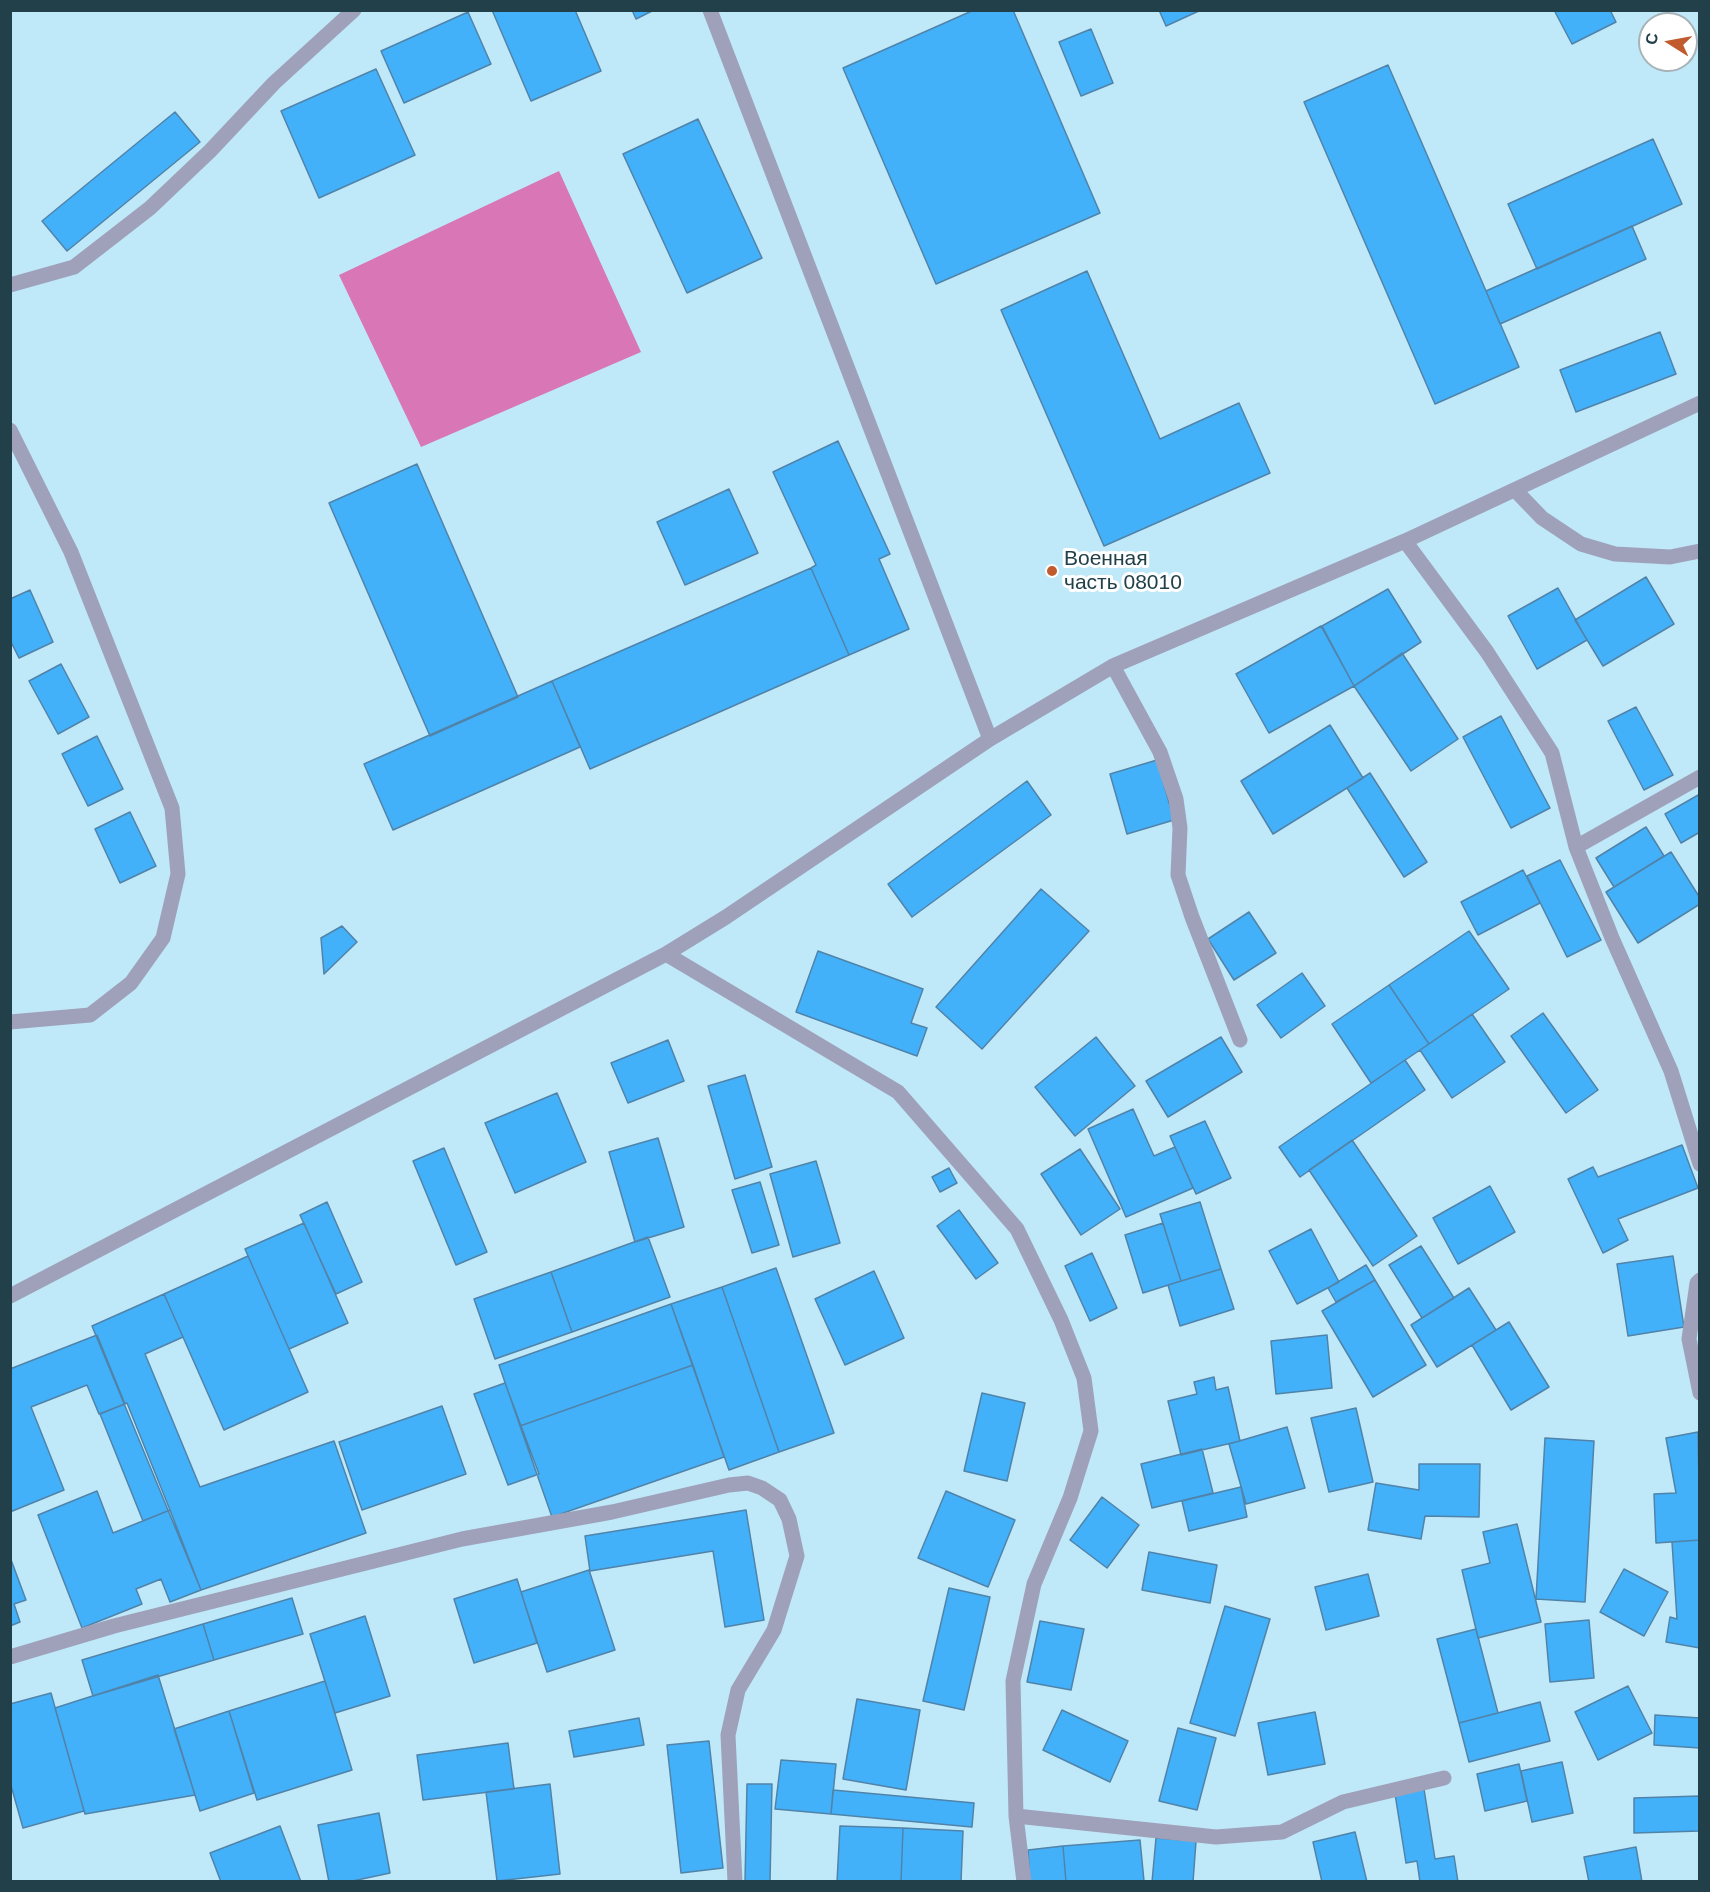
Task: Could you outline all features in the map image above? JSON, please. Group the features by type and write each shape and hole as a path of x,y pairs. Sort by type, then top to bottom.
{"street":[{"path":"10,285 74,267 150,208 210,151 274,83 354,10"},
{"path":"710,10 990,739"},
{"path":"10,1296 666,954 726,917 990,739 1113,666 1405,541 1700,404"},
{"path":"10,430 71,552 172,808 178,874 163,938 132,983 90,1015 10,1022"},
{"path":"1515,490 1542,518 1581,544 1615,554 1648,556 1670,557 1700,551"},
{"path":"1405,541 1487,652 1552,753 1576,847 1612,938 1671,1071 1700,1164"},
{"path":"1113,666 1160,752 1176,799 1180,828 1178,875 1240,1040"},
{"path":"1576,847 1700,777"},
{"path":"666,954 898,1092 1017,1228 1061,1320 1084,1378 1091,1431 1070,1498 1034,1584 1013,1681 1016,1816 1024,1881"},
{"path":"1700,1280 1697,1283 1689,1339 1700,1392"},
{"path":"10,1657 114,1626 462,1539 612,1512 729,1485 748,1483 762,1488 780,1500 789,1520 797,1556 774,1630 738,1690 728,1735 735,1881"},
{"path":"1016,1816 1216,1837 1282,1832 1343,1802 1444,1778"}],"shaded area":[{"path":"559,171 641,352 421,447 339,275"}],"building":[{"path":"492,10 575,10 601,71 531,101"},
{"path":"632,10 654,10 636,19"},
{"path":"974,10 1013,10 1100,213 936,284 843,68"},
{"path":"1159,10 1201,10 1166,26"},
{"path":"1554,10 1610,10 1616,22 1572,44"},
{"path":"468,12 491,64 404,103 381,51"},
{"path":"1091,29 1113,83 1081,96 1059,42"},
{"path":"1388,65 1519,367 1435,404 1304,102"},
{"path":"376,69 415,155 319,198 281,111"},
{"path":"175,112 200,142 67,251 42,221"},
{"path":"698,119 762,258 687,293 623,154"},
{"path":"1653,139 1682,204 1537,269 1508,204"},
{"path":"1632,226 1646,259 1500,324 1486,291"},
{"path":"1087,271 1160,439 1239,403 1270,473 1104,546 1001,310"},
{"path":"1660,332 1676,374 1576,412 1560,370"},
{"path":"838,441 890,554 879,559 909,629 849,655 811,568 816,565 773,472"},
{"path":"417,464 518,697 430,736 329,503"},
{"path":"729,489 758,553 685,585 657,522"},
{"path":"811,568 849,655 590,769 552,681"},
{"path":"1646,577 1674,624 1603,666 1575,620"},
{"path":"1558,588 1587,640 1537,669 1508,616"},
{"path":"1388,589 1421,642 1354,686 1322,626"},
{"path":"30,590 53,642 19,658 10,640 10,599"},
{"path":"1321,626 1354,686 1269,733 1236,674"},
{"path":"1402,653 1458,739 1411,771 1354,686"},
{"path":"61,664 89,717 58,734 29,681"},
{"path":"552,681 580,747 393,830 364,764"},
{"path":"1636,707 1673,775 1644,790 1608,721"},
{"path":"1501,716 1550,808 1511,828 1463,737"},
{"path":"1330,725 1363,778 1273,834 1241,781"},
{"path":"97,736 123,789 88,806 62,754"},
{"path":"1157,760 1174,820 1127,834 1110,774"},
{"path":"1370,773 1427,862 1404,877 1347,788"},
{"path":"1027,781 1051,815 912,917 888,884"},
{"path":"1700,794 1700,832 1681,843 1665,814"},
{"path":"130,812 156,866 120,883 95,829"},
{"path":"1646,827 1664,856 1614,887 1596,858"},
{"path":"1671,852 1700,898 1700,904 1638,943 1606,892"},
{"path":"1560,860 1601,940 1567,957 1527,876"},
{"path":"1523,870 1540,903 1478,935 1461,902"},
{"path":"1041,889 1089,931 982,1049 936,1007"},
{"path":"1249,912 1276,953 1234,980 1208,939"},
{"path":"342,926 357,942 324,974 321,938"},
{"path":"1469,931 1509,989 1429,1044 1389,985"},
{"path":"818,951 923,989 911,1023 927,1028 917,1056 796,1012"},
{"path":"1302,973 1325,1006 1281,1038 1257,1005"},
{"path":"1389,985 1429,1044 1371,1083 1332,1024"},
{"path":"1543,1013 1598,1090 1566,1113 1511,1036"},
{"path":"1472,1014 1505,1062 1452,1098 1420,1050"},
{"path":"1096,1037 1135,1086 1075,1136 1035,1087"},
{"path":"1221,1037 1242,1072 1168,1117 1146,1081"},
{"path":"668,1040 684,1081 628,1103 611,1063"},
{"path":"1405,1060 1425,1090 1300,1177 1279,1147"},
{"path":"745,1075 772,1167 735,1179 708,1086"},
{"path":"557,1093 586,1162 515,1193 485,1123"},
{"path":"1133,1109 1154,1156 1175,1147 1193,1188 1126,1217 1088,1129"},
{"path":"1205,1121 1231,1178 1196,1194 1170,1136"},
{"path":"658,1138 684,1227 635,1242 609,1152"},
{"path":"1352,1140 1417,1236 1373,1266 1309,1170"},
{"path":"1682,1145 1698,1188 1618,1219 1628,1240 1603,1253 1568,1179 1593,1167 1598,1177"},
{"path":"444,1148 487,1252 456,1265 413,1161"},
{"path":"1080,1149 1120,1209 1081,1235 1041,1174"},
{"path":"816,1161 840,1243 793,1257 770,1174"},
{"path":"949,1168 957,1183 940,1192 932,1177"},
{"path":"760,1182 779,1245 752,1253 732,1190"},
{"path":"1490,1186 1515,1232 1458,1264 1433,1218"},
{"path":"327,1202 362,1282 336,1294 300,1215"},
{"path":"1200,1202 1221,1269 1181,1281 1160,1214"},
{"path":"959,1210 998,1263 976,1279 937,1226"},
{"path":"304,1223 348,1323 289,1349 245,1249"},
{"path":"1163,1223 1181,1281 1143,1293 1125,1235"},
{"path":"1311,1229 1339,1282 1297,1304 1269,1251"},
{"path":"648,1237 670,1297 572,1332 551,1272"},
{"path":"1421,1246 1454,1298 1422,1318 1389,1265"},
{"path":"1092,1253 1117,1308 1090,1321 1065,1266"},
{"path":"248,1256 308,1392 224,1430 164,1294"},
{"path":"1673,1256 1684,1327 1628,1336 1617,1264"},
{"path":"1366,1265 1375,1280 1336,1302 1328,1288"},
{"path":"776,1268 834,1433 779,1452 722,1287"},
{"path":"1221,1269 1234,1309 1180,1326 1168,1285"},
{"path":"874,1271 904,1338 845,1365 815,1299"},
{"path":"551,1272 572,1332 495,1359 474,1299"},
{"path":"1375,1280 1426,1365 1373,1397 1322,1311"},
{"path":"722,1287 779,1452 729,1470 671,1304"},
{"path":"1469,1288 1496,1330 1437,1367 1411,1325"},
{"path":"164,1294 183,1337 145,1354 200,1487 334,1441 366,1533 201,1590 92,1326"},
{"path":"671,1304 693,1365 520,1426 499,1365"},
{"path":"1509,1322 1549,1387 1511,1410 1472,1345"},
{"path":"97,1335 125,1404 99,1414 87,1385 31,1407 64,1490 10,1512 10,1369"},
{"path":"1327,1335 1332,1388 1276,1394 1271,1341"},
{"path":"693,1365 724,1457 552,1517 520,1426"},
{"path":"1214,1377 1216,1390 1228,1387 1240,1441 1181,1455 1168,1401 1197,1394 1194,1382"},
{"path":"505,1383 539,1474 508,1485 474,1394"},
{"path":"982,1393 1025,1403 1007,1481 964,1471"},
{"path":"127,1403 170,1510 143,1521 100,1414"},
{"path":"442,1406 466,1474 362,1510 339,1442"},
{"path":"1356,1408 1373,1482 1329,1492 1311,1418"},
{"path":"1287,1427 1305,1488 1246,1504 1229,1444"},
{"path":"1698,1432 1700,1540 1656,1543 1654,1494 1676,1493 1666,1438"},
{"path":"1545,1438 1594,1441 1585,1602 1536,1599"},
{"path":"1202,1449 1213,1493 1152,1508 1141,1464"},
{"path":"1419,1464 1480,1464 1479,1517 1425,1516 1421,1539 1368,1530 1376,1483 1419,1490"},
{"path":"1241,1487 1247,1517 1189,1531 1182,1501"},
{"path":"97,1491 113,1533 170,1510 201,1590 170,1602 161,1579 136,1589 142,1604 82,1628 38,1515"},
{"path":"946,1491 1015,1520 988,1587 918,1558"},
{"path":"1102,1497 1139,1525 1107,1568 1070,1540"},
{"path":"746,1510 764,1620 725,1627 713,1551 590,1571 585,1536"},
{"path":"1517,1524 1541,1622 1478,1638 1462,1570 1490,1563 1483,1532"},
{"path":"1700,1540 1700,1648 1666,1642 1670,1617 1677,1619 1672,1542"},
{"path":"1149,1552 1217,1565 1210,1603 1142,1590"},
{"path":"10,1557 26,1600 14,1604 20,1622 10,1626"},
{"path":"1624,1569 1668,1592 1644,1636 1600,1612"},
{"path":"589,1570 615,1650 547,1672 521,1592"},
{"path":"1368,1574 1379,1616 1326,1630 1315,1587"},
{"path":"517,1579 537,1643 474,1663 454,1599"},
{"path":"949,1588 990,1597 964,1710 923,1701"},
{"path":"292,1598 303,1634 214,1660 203,1624"},
{"path":"1225,1606 1270,1619 1235,1736 1190,1723"},
{"path":"365,1616 390,1696 335,1713 310,1634"},
{"path":"1589,1620 1594,1678 1550,1682 1545,1624"},
{"path":"1040,1621 1084,1629 1071,1690 1027,1682"},
{"path":"203,1624 214,1660 93,1696 82,1660"},
{"path":"1476,1629 1498,1713 1459,1723 1437,1639"},
{"path":"158,1675 195,1795 85,1814 55,1708"},
{"path":"325,1681 352,1770 257,1800 229,1711"},
{"path":"1628,1686 1652,1733 1598,1760 1575,1712"},
{"path":"51,1693 84,1811 23,1828 10,1782 10,1704"},
{"path":"857,1699 920,1710 906,1790 843,1779"},
{"path":"1540,1702 1550,1741 1469,1762 1459,1723"},
{"path":"1062,1710 1128,1741 1110,1782 1043,1750"},
{"path":"229,1711 254,1793 200,1811 174,1729"},
{"path":"1315,1712 1325,1764 1268,1775 1258,1723"},
{"path":"1655,1715 1700,1718 1700,1748 1654,1745"},
{"path":"639,1718 644,1745 574,1757 569,1731"},
{"path":"1178,1728 1216,1738 1197,1810 1159,1801"},
{"path":"709,1741 723,1868 681,1873 667,1745"},
{"path":"508,1743 514,1789 423,1800 417,1755"},
{"path":"781,1760 836,1764 831,1814 775,1809"},
{"path":"1562,1762 1573,1813 1532,1822 1521,1771"},
{"path":"1519,1764 1527,1801 1485,1811 1477,1774"},
{"path":"550,1784 560,1874 497,1881 486,1792"},
{"path":"747,1784 772,1784 770,1882 745,1882"},
{"path":"1424,1789 1435,1859 1454,1856 1458,1882 1420,1882 1417,1861 1406,1863 1395,1794"},
{"path":"833,1790 974,1803 972,1827 831,1814"},
{"path":"1700,1796 1700,1831 1634,1833 1634,1798"},
{"path":"379,1813 390,1873 348,1882 329,1882 318,1825"},
{"path":"280,1826 301,1882 221,1882 210,1853"},
{"path":"840,1826 903,1828 901,1882 837,1882"},
{"path":"903,1828 963,1831 961,1882 901,1882"},
{"path":"1355,1832 1367,1882 1322,1882 1313,1842"},
{"path":"1156,1838 1196,1841 1193,1882 1152,1882"},
{"path":"1140,1840 1144,1881 1066,1882 1063,1846"},
{"path":"1063,1846 1066,1882 1030,1882 1028,1850"},
{"path":"1636,1847 1642,1882 1589,1882 1584,1857"}],"place":[{"name":"Военная часть 08010","path":"1052,571"}]}
